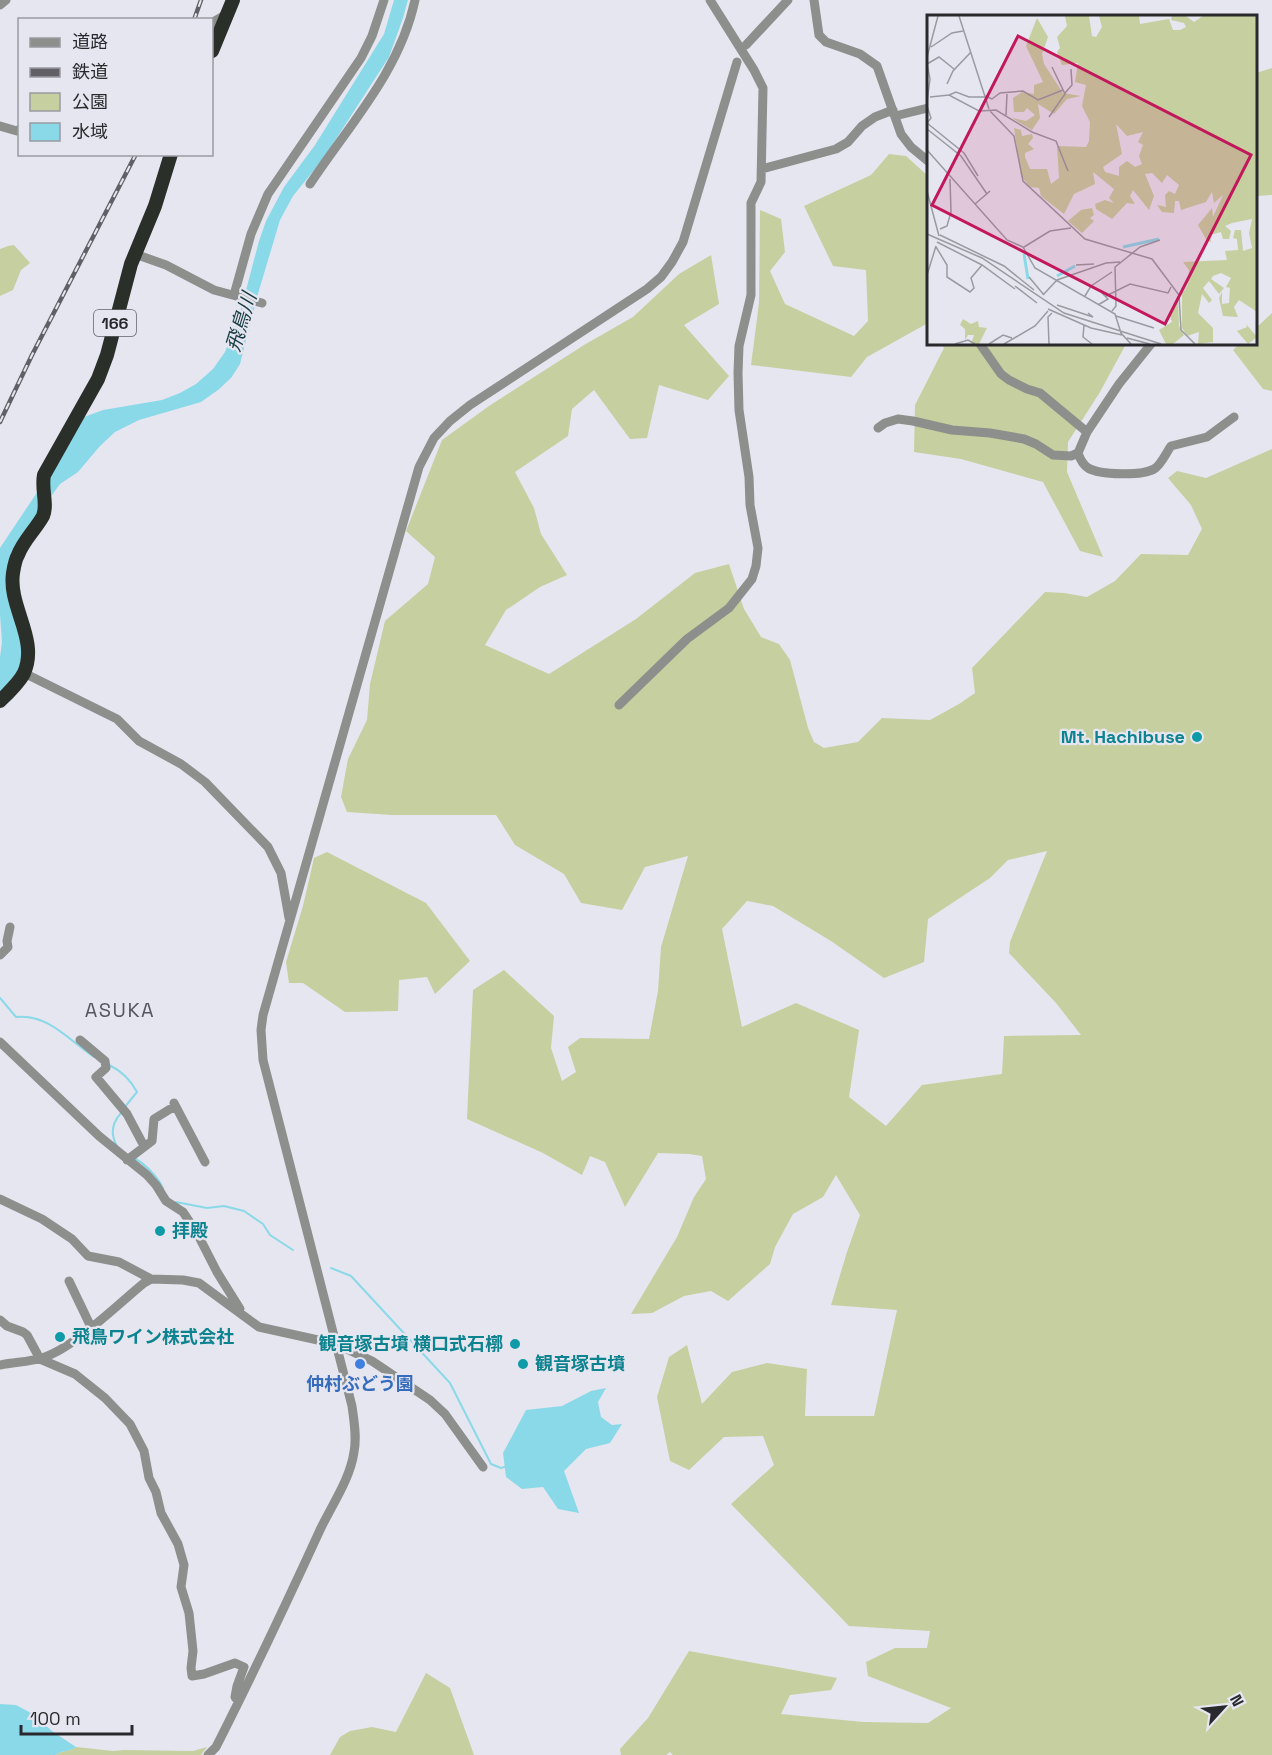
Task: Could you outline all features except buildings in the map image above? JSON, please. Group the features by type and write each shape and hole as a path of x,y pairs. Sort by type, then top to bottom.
{"highway":[{"path":"213,49 233,0"},
{"name":"166","path":"24,673 28,654 26,636 14,597 13,575 18,554 44,514 42,484 44,475 98,379 107,355 131,264 155,206 170,156"},
{"path":"0,701 24,673"}],"street":[{"path":"0,5 6,0"},
{"path":"238,296 251,234 268,194 362,58 384,0"},
{"path":"310,184 378,88 406,32 415,0"},
{"path":"619,705 687,639 729,608 752,579 756,566 758,548 750,505 738,374 739,346 751,295 752,203 761,182 763,88 710,0"},
{"path":"746,45 788,0"},
{"path":"814,0 819,35 826,42 860,54 877,66 900,134 927,160"},
{"path":"213,24 227,14"},
{"path":"208,1755 216,1747 345,1479 354,1454 352,1406 262,1059 261,1030 263,1014 419,467 434,438 459,413 630,302 661,277 683,242 737,62"},
{"path":"762,169 837,149 875,117 927,108"},
{"path":"0,126 18,130"},
{"path":"135,254 166,265 214,290 260,302"},
{"path":"981,345 1001,374 1027,389 1040,393 1087,432"},
{"path":"1150,345 1119,384 1087,432 1078,453 1082,463 1091,470 1144,473 1156,468 1171,446 1207,437 1234,417"},
{"path":"878,428 898,419 952,430 1024,439 1053,455 1066,457 1078,453"},
{"path":"24,673 117,719 139,741 181,764 205,782 268,847 281,873 289,922"},
{"path":"0,955 8,947 10,927"},
{"path":"80,1040 106,1064 96,1077 123,1111 144,1146"},
{"path":"0,1042 99,1136 148,1174 166,1201 183,1212 244,1317"},
{"path":"130,1158 152,1141 154,1119 174,1104 205,1162"},
{"path":"0,1199 42,1219 72,1239 88,1256 119,1262 151,1279 200,1283 260,1327 336,1344 384,1368 430,1400 445,1414 483,1467"},
{"path":"0,1365 40,1359 69,1344 151,1279"},
{"path":"69,1281 91,1327"},
{"path":"0,1320 6,1326 27,1335 40,1359 75,1374 105,1398 130,1424 144,1451 149,1478 156,1492 161,1513 178,1545 184,1565 181,1587 189,1613 193,1651 192,1676 235,1663 244,1667 235,1697 238,1701"}],"green space":[{"path":"1272,68 1272,195 1257,196 1257,73"},
{"path":"889,154 906,156 927,175 927,324 867,357 851,377 751,365 759,303 760,210 781,219 785,252 770,271 785,304 854,336 868,321 866,270 833,266 804,206 871,175"},
{"path":"14,245 30,263 21,270 13,290 0,296 0,249"},
{"path":"711,255 719,304 684,325 729,376 708,400 659,385 647,438 630,439 594,390 572,409 568,436 515,472 534,508 541,534 567,575 540,587 506,610 485,645 549,674 636,619 695,573 729,564 744,609 761,637 779,644 790,660 808,728 814,742 824,748 858,742 882,718 930,720 975,693 972,668 1045,592 1087,597 1115,581 1141,554 1188,555 1202,529 1191,505 1168,478 1177,471 1206,478 1272,449 1272,1755 673,1755 670,1752 666,1755 621,1755 620,1749 648,1718 689,1651 837,1678 831,1690 790,1695 781,1714 863,1722 928,1723 951,1708 868,1676 866,1662 895,1648 927,1648 930,1631 849,1626 731,1504 774,1465 763,1436 724,1437 689,1470 670,1461 657,1397 669,1357 687,1345 702,1404 732,1372 767,1363 807,1369 805,1416 874,1416 897,1310 831,1305 860,1215 836,1175 823,1197 793,1214 775,1247 770,1264 728,1301 711,1291 684,1296 652,1313 631,1314 677,1237 694,1197 706,1179 702,1156 658,1153 625,1207 605,1162 590,1156 582,1175 543,1153 467,1119 473,990 504,970 554,1016 551,1048 562,1081 576,1072 568,1047 580,1038 649,1039 658,991 661,947 688,856 645,867 622,910 581,903 564,874 515,845 496,815 392,815 347,812 341,797 348,759 367,720 370,684 385,621 428,584 435,557 406,531 442,440 489,406 584,345 633,317 679,274","holes":["1047,851 1010,942 1009,953 1056,1003 1081,1035 1004,1036 1002,1074 922,1085 886,1126 849,1097 859,1030 796,1003 742,1027 722,929 747,901 773,906 831,941 884,978 924,962 928,919 990,878 1008,860"]},
{"path":"1272,313 1272,391 1263,389 1233,350 1238,345 1257,345 1257,327"},
{"path":"942,345 1125,345 1100,392 1068,442 1067,472 1103,557 1080,551 1043,482 961,459 914,452 915,405 944,348"},
{"path":"327,852 426,903 470,961 435,994 427,977 399,980 398,1011 345,1012 303,983 289,983 286,962 303,906 314,858"},
{"path":"426,1673 450,1688 474,1755 330,1755 340,1737 350,1731 372,1727 396,1732"},
{"path":"76,1747 113,1751 193,1751 207,1747 201,1755 55,1755"}],"water":[{"name":"飛鳥川","path":"394,0 408,0 389,57 323,159 293,196 280,220 240,364 231,378 201,402 139,420 115,432 78,472 60,484 17,546 22,659 19,670 0,692 2,642 0,548 84,417 103,410 162,400 196,384 213,369 225,352 240,313 266,221 284,187 315,145 384,34"},
{"path":"606,1388 598,1402 601,1417 612,1425 622,1424 610,1443 586,1449 564,1471 579,1513 558,1509 543,1487 522,1489 506,1477 503,1453 526,1410 562,1406 591,1391"},
{"path":"0,1704 16,1705 33,1714 52,1731 76,1747 55,1755 0,1755"}],"waterway":[{"path":"0,998 16,1017 38,1019 48,1024 94,1057"},
{"path":"109,1065 125,1076 137,1092 124,1108"},
{"path":"117,1146 113,1137 113,1129 121,1113"},
{"path":"134,1158 150,1171 163,1188"},
{"path":"176,1202 207,1208 224,1206 244,1211 263,1224 270,1235 293,1250"},
{"path":"331,1268 351,1276 450,1383 491,1464 501,1468 505,1467"}],"railway":[{"path":"195,18 201,0"},
{"path":"0,422 135,156"}],"place":[{"name":"Mt. Hachibuse","path":"1197,737"},
{"name":"拝殿","path":"160,1231"},
{"name":"飛鳥ワイン株式会社","path":"60,1337"},
{"name":"観音塚古墳 横口式石槨","path":"515,1344"},
{"name":"仲村ぶどう園","path":"360,1364"},
{"name":"観音塚古墳","path":"523,1364"}],"district":[{"name":"ASUKA","path":"120,1010"}]}
